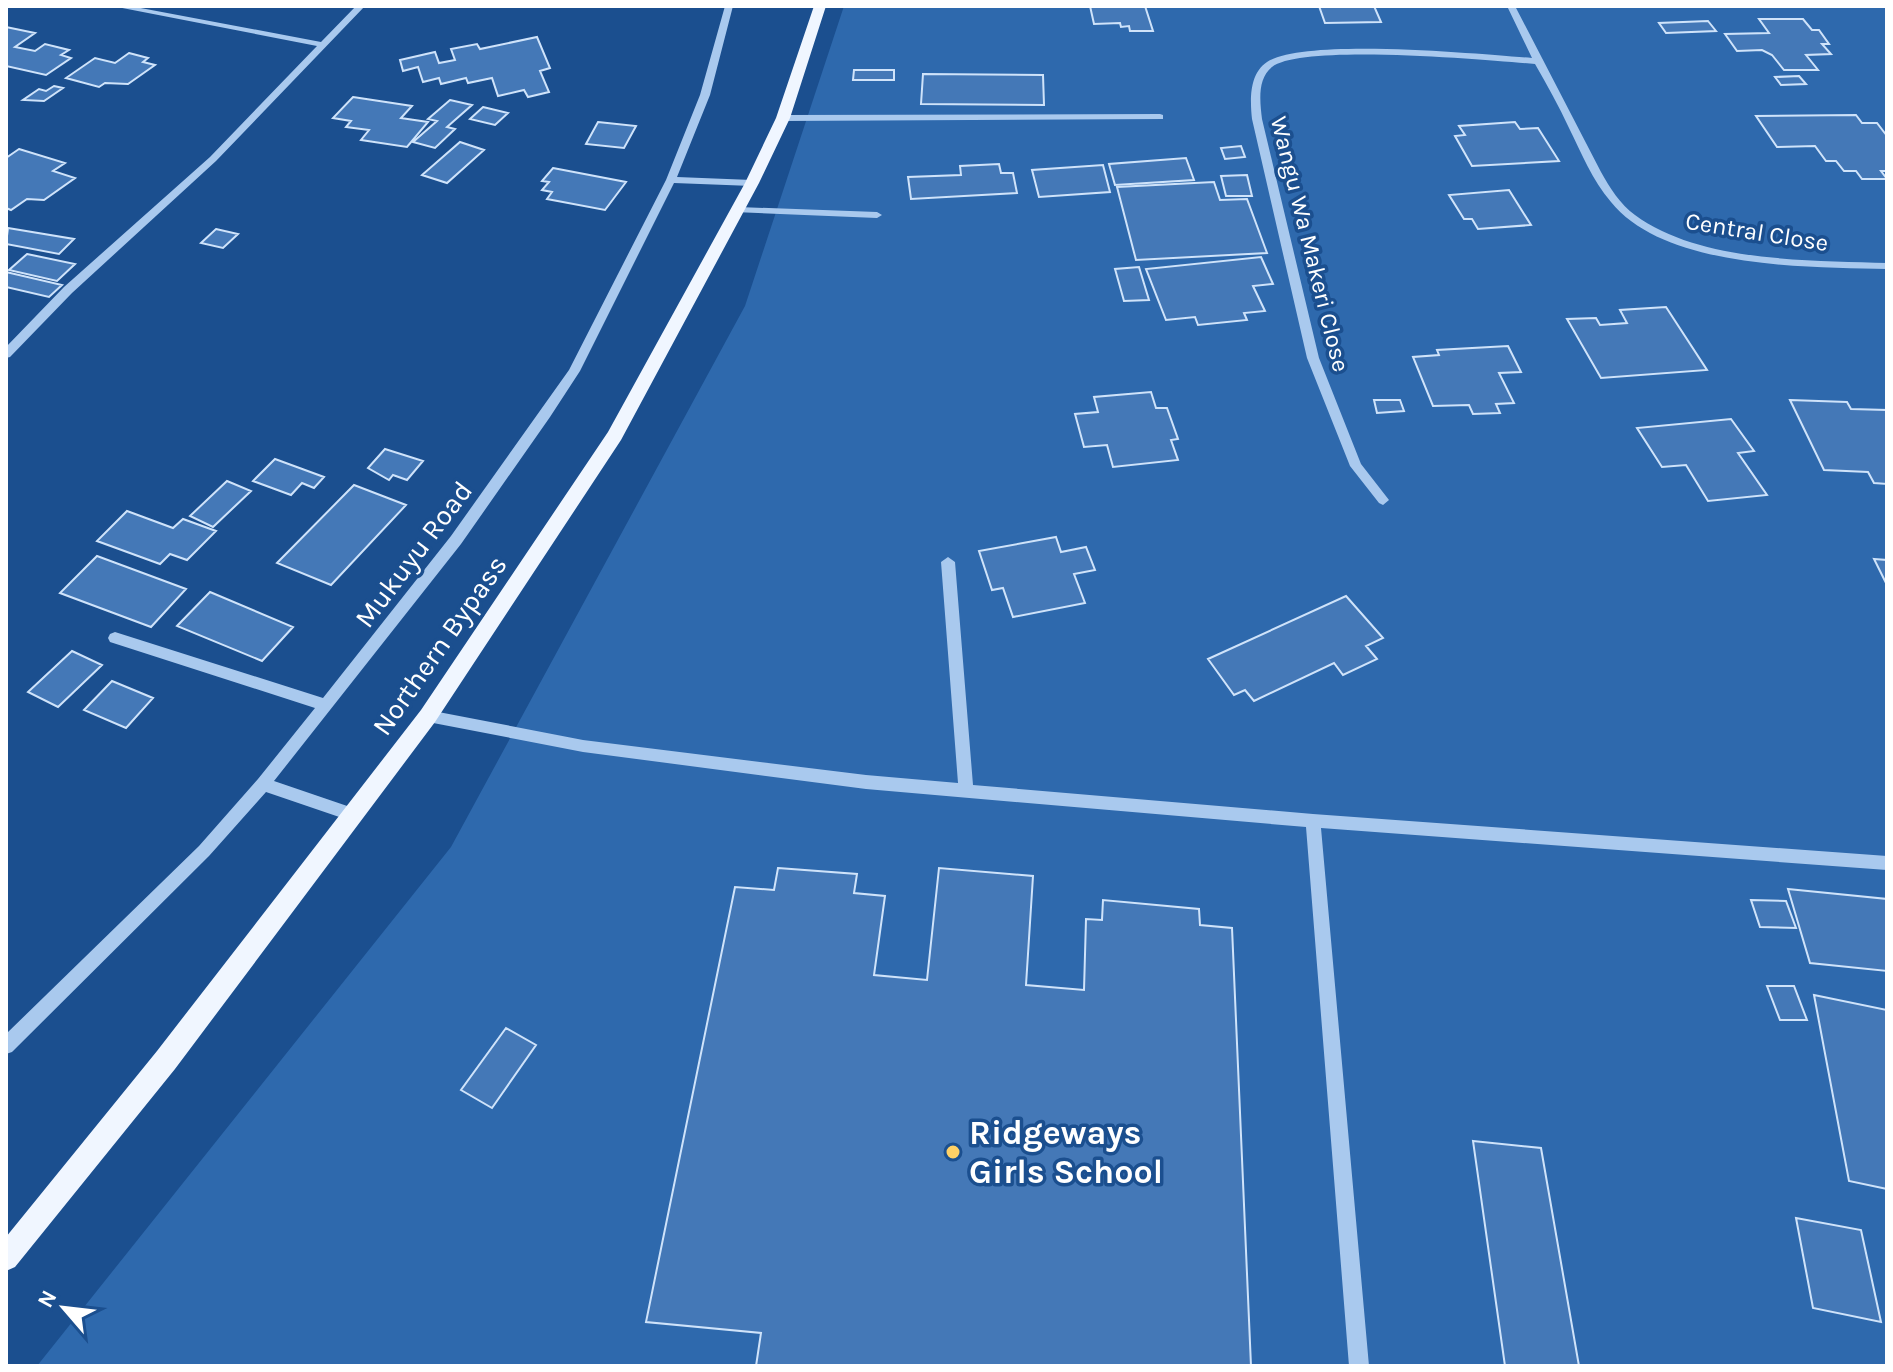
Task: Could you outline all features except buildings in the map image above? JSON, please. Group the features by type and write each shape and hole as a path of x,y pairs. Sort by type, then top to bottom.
{"main road":[{"name":"Northern Bypass","path":"6,1258 166,1060 428,716 615,436 738,210 783,118 820,6"}],"street":[{"path":"116,6 325,45"},
{"path":"6,354 68,290 213,159 361,6"},
{"name":"Mukuyu Road","path":"6,1046 204,851 263,784 456,540 546,414 574,371 671,180 705,95 729,6"},
{"name":"Central Close","path":"1511,6 1615,202 1649,228 1689,245 1748,255 1809,263 1887,266"},
{"name":"Wangu Wa Makeri Close","path":"1383,500 1356,466 1313,358 1257,119 1255,99 1259,78 1271,63 1310,54 1473,55 1538,61"},
{"path":"783,118 1160,117"},
{"path":"671,180 752,183"},
{"path":"738,210 877,215"},
{"path":"948,562 966,790"},
{"path":"115,638 326,705"},
{"path":"428,716 583,746 709,765 1313,821 1887,863"},
{"path":"263,784 351,814"},
{"path":"1313,821 1359,1366"}],"shaded area":[{"path":"844,6 1887,6 1887,1366 37,1366 451,847 745,306"}],"place":[{"name":"Ridgeways Girls School","path":"953,1152"}]}
